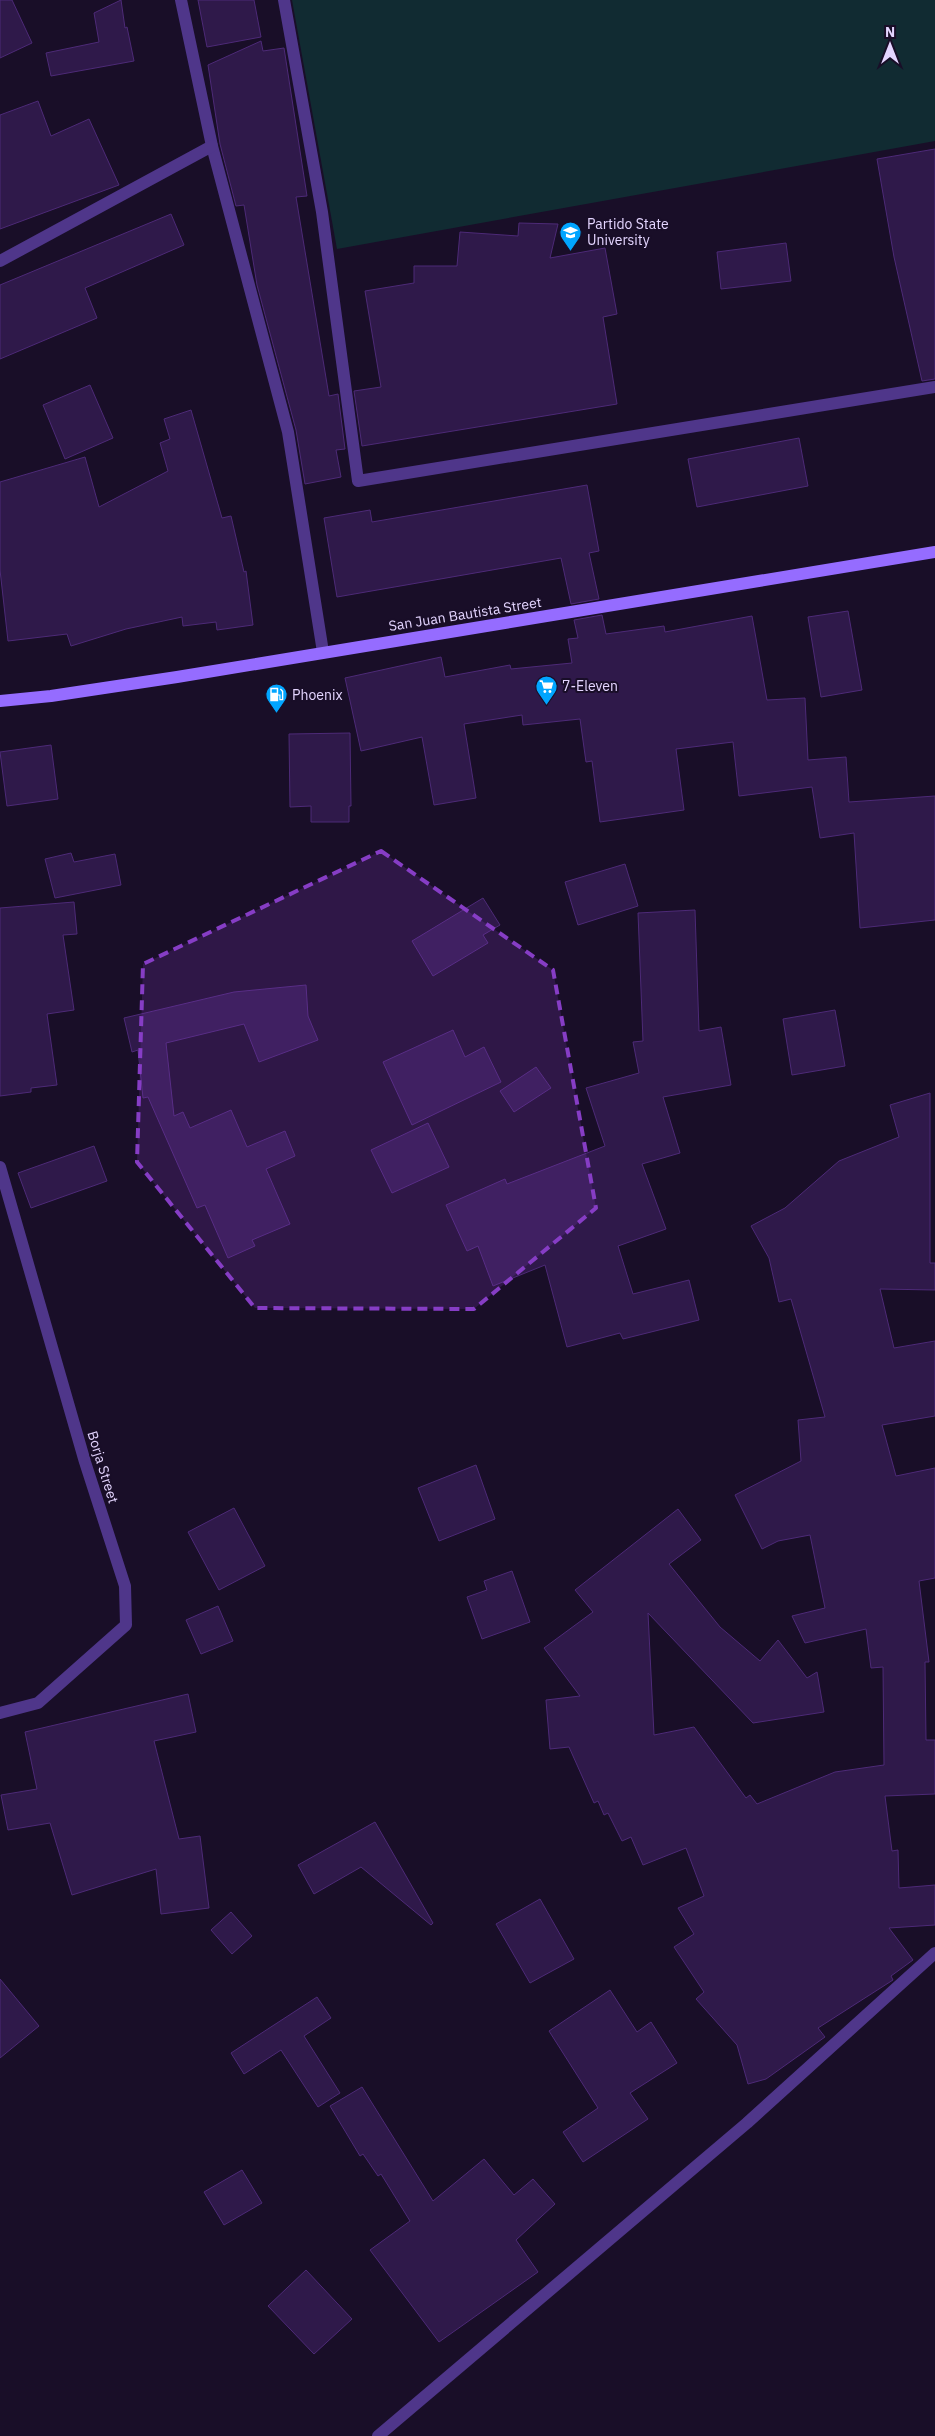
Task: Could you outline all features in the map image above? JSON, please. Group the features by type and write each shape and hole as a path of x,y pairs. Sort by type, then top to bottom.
{"main road":[{"name":"San Juan Bautista Street","path":"0,701 51,696 177,677 935,552"}],"street":[{"path":"181,0 212,146 288,432 323,652"},
{"path":"284,0 322,212 358,481 935,387"},
{"path":"0,261 212,146"},
{"name":"Borja Street","path":"0,1168 85,1462 125,1586 126,1625 38,1703 0,1713"},
{"path":"378,2436 747,2123 935,1953"}],"highlighted area":[{"path":"381,851 553,970 596,1208 474,1309 255,1308 137,1162 143,964"}],"shaded area":[{"path":"292,0 935,0 935,141 337,249"}],"building":[{"path":"0,0 12,0 32,43 0,58"},
{"path":"121,0 125,28 127,27 134,61 51,76 46,53 99,42 94,13"},
{"path":"198,0 254,0 261,37 207,47"},
{"path":"261,41 263,51 284,48 307,196 296,197 329,396 338,394 345,449 336,450 341,477 305,484 296,430 257,285 244,205 236,206 220,144 208,65"},
{"path":"38,101 51,136 89,119 119,185 0,229 0,115"},
{"path":"935,149 935,379 922,381 894,257 877,159"},
{"path":"171,214 184,245 85,288 97,318 0,359 0,285"},
{"path":"519,223 558,224 550,258 605,248 617,314 603,317 617,404 362,446 354,391 381,387 365,291 414,283 414,266 457,266 460,232 518,236"},
{"path":"786,243 791,281 721,289 717,252"},
{"path":"90,385 113,438 65,459 43,405"},
{"path":"191,410 222,518 231,516 244,572 246,571 253,625 217,630 216,622 183,626 182,617 126,629 71,646 67,634 8,641 0,570 0,482 85,457 99,507 168,471 160,443 170,439 164,419"},
{"path":"799,438 808,486 697,507 688,459"},
{"path":"587,485 599,551 589,553 599,599 571,604 561,558 337,597 324,518 370,510 372,522"},
{"path":"848,611 862,690 821,697 808,617"},
{"path":"602,615 606,634 664,626 665,632 752,616 767,700 805,698 808,760 846,757 849,802 935,796 935,920 860,928 854,833 820,838 812,787 739,796 733,742 676,749 684,810 600,822 592,761 586,762 580,719 523,725 522,715 464,724 476,798 434,805 422,737 361,751 345,678 441,657 445,677 510,665 511,669 572,663 568,639 578,638 574,620"},
{"path":"350,733 351,806 349,806 349,822 311,822 311,806 290,807 289,734"},
{"path":"51,745 58,799 7,806 0,752"},
{"path":"71,853 74,862 115,854 121,885 55,898 45,859"},
{"path":"625,864 638,906 578,925 565,882"},
{"path":"483,898 500,925 483,935 488,943 433,976 412,941"},
{"path":"74,902 77,934 63,935 74,1010 47,1014 57,1085 31,1088 31,1092 0,1096 0,908"},
{"path":"695,910 699,1031 721,1027 731,1085 663,1097 680,1153 642,1164 666,1229 618,1246 633,1294 689,1280 699,1320 623,1339 620,1333 567,1347 545,1265 493,1286 478,1246 467,1251 446,1205 505,1179 507,1184 605,1146 586,1088 639,1073 633,1042 643,1041 638,913"},
{"path":"306,985 308,1016 318,1040 259,1062 244,1024 166,1043 174,1116 183,1112 190,1128 231,1110 247,1147 285,1131 295,1156 266,1169 290,1224 252,1240 255,1246 228,1258 205,1205 197,1208 148,1097 143,1098 138,1050 132,1052 124,1018 234,992"},
{"path":"835,1010 845,1066 792,1075 783,1019"},
{"path":"453,1030 465,1057 484,1047 501,1082 412,1125 383,1062"},
{"path":"536,1067 551,1088 514,1112 500,1091"},
{"path":"930,1093 930,1263 935,1263 935,1290 880,1289 894,1348 935,1341 935,1416 882,1425 896,1476 935,1468 935,1578 919,1581 929,1662 925,1662 926,1740 935,1740 935,1794 885,1796 892,1851 898,1850 899,1888 935,1885 935,1925 889,1928 913,1960 891,1976 893,1980 818,2028 825,2037 766,2079 748,2084 737,2045 696,1999 704,1992 674,1947 694,1934 678,1908 704,1896 686,1848 643,1865 631,1837 622,1841 608,1813 604,1815 598,1801 594,1803 569,1747 550,1749 546,1700 580,1696 544,1648 593,1612 575,1590 678,1509 701,1540 669,1564 720,1627 760,1661 778,1640 807,1678 817,1672 824,1712 753,1723 648,1613 654,1735 694,1727 746,1798 750,1795 757,1804 835,1772 884,1765 883,1667 871,1668 866,1629 805,1643 792,1616 825,1608 810,1535 778,1541 762,1549 735,1495 801,1461 798,1420 825,1417 791,1299 779,1302 769,1258 751,1226 785,1208 839,1161 899,1137 890,1105"},
{"path":"428,1123 449,1167 392,1193 371,1150"},
{"path":"94,1146 107,1181 31,1208 18,1173"},
{"path":"476,1465 495,1519 439,1541 418,1488"},
{"path":"234,1508 265,1566 219,1590 188,1532"},
{"path":"512,1571 530,1622 482,1639 467,1597 487,1590 484,1581"},
{"path":"218,1606 233,1641 201,1654 186,1620"},
{"path":"188,1694 196,1732 154,1741 179,1839 200,1836 209,1908 161,1914 156,1869 72,1895 50,1823 8,1830 1,1795 37,1789 25,1732"},
{"path":"375,1822 433,1923 431,1925 361,1867 314,1894 298,1865"},
{"path":"540,1899 574,1959 530,1983 496,1924"},
{"path":"231,1912 252,1936 232,1954 211,1930"},
{"path":"0,1979 39,2026 0,2058"},
{"path":"610,1990 637,2032 651,2022 677,2063 630,2093 648,2119 583,2162 563,2132 598,2108 549,2031"},
{"path":"317,1997 331,2018 304,2036 340,2093 318,2107 281,2050 244,2074 231,2053"},
{"path":"362,2087 433,2201 484,2159 514,2195 533,2179 555,2204 516,2240 538,2272 439,2342 370,2250 410,2221 381,2174 378,2176 363,2154 360,2156 330,2106"},
{"path":"242,2170 262,2203 224,2225 204,2192"},
{"path":"306,2270 352,2319 314,2354 268,2306"}],"place":[{"name":"Partido State University","path":"571,251"},
{"name":"7-Eleven","path":"546,705"},
{"name":"Phoenix","path":"276,714"}]}
